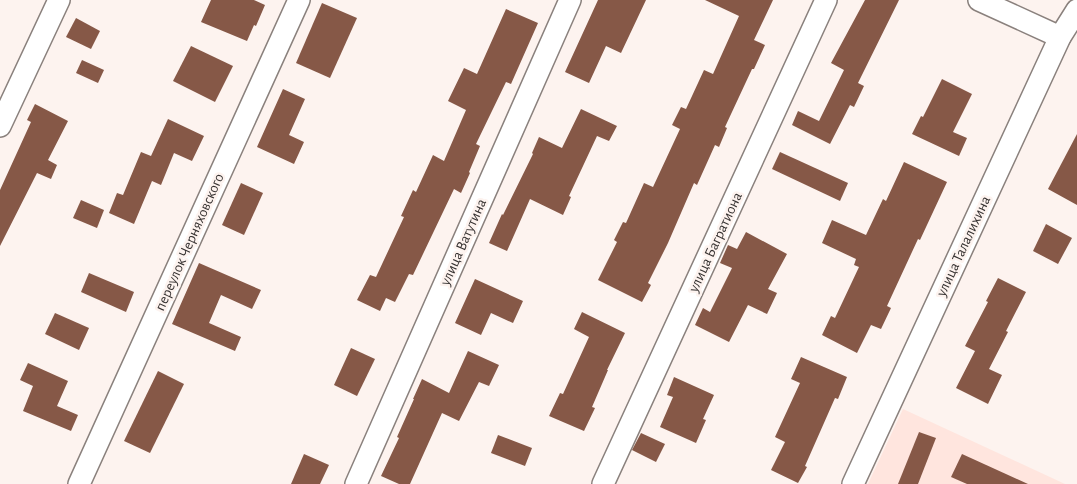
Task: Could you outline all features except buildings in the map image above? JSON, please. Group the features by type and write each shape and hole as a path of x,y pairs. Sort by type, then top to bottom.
{"street":[{"path":"0,126 59,0"},
{"name":"переулок Черняховского","path":"79,484 300,0"},
{"name":"улица Ватутина","path":"356,484 570,0"},
{"name":"улица Багратиона","path":"603,484 826,0"},
{"path":"979,0 1060,37"},
{"name":"улица Талалихина","path":"853,484 1060,37 1077,10"}],"shaded area":[{"path":"903,409 1065,484 868,484"}]}
